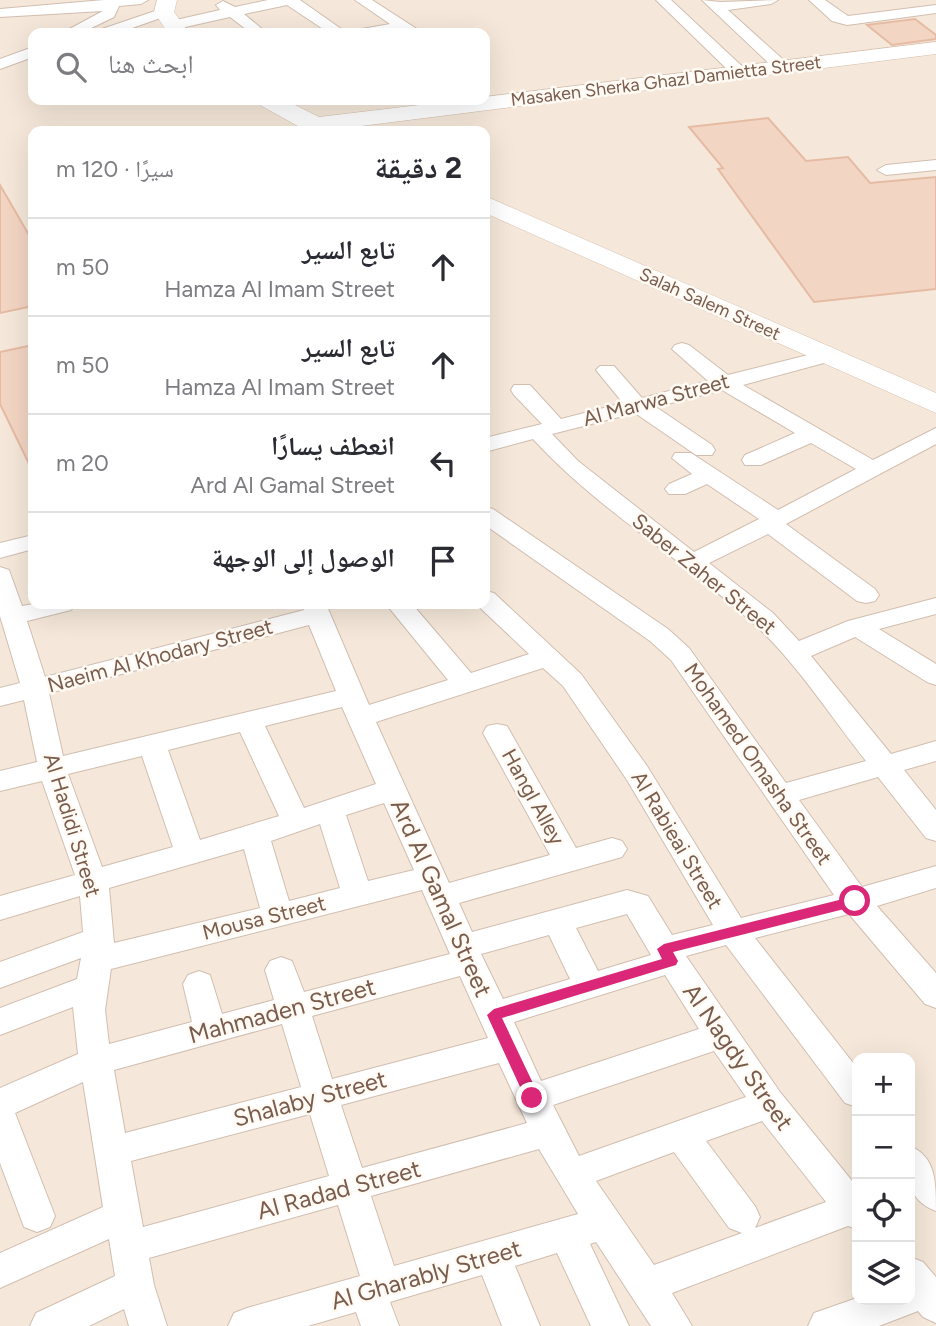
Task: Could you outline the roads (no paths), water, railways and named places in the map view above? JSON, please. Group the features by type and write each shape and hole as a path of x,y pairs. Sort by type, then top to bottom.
{"street":[{"path":"0,13 141,0"},
{"path":"216,0 253,28"},
{"path":"120,28 171,12 232,12 289,0 331,28"},
{"path":"362,0 406,28"},
{"path":"663,0 739,72"},
{"path":"680,17 716,6 771,0"},
{"path":"816,0 837,18 847,21 929,7 936,22"},
{"path":"80,28 108,14 110,3"},
{"path":"716,6 782,67"},
{"name":"Masaken Sherka Ghazl Damietta Street","path":"335,126 936,48"},
{"path":"0,64 28,54"},
{"path":"0,75 22,73"},
{"path":"277,105 316,126"},
{"path":"886,170 936,165"},
{"name":"Salah Salem Street","path":"490,206 936,404"},
{"path":"682,349 723,382 872,469"},
{"name":"Al Marwa Street","path":"490,444 828,356"},
{"path":"607,370 636,404 694,454 709,475 774,522 866,595"},
{"path":"522,390 546,429"},
{"name":"Saber Zaher Street","path":"546,429 570,466 764,619 796,653 936,830"},
{"path":"753,460 812,434"},
{"path":"693,562 936,435"},
{"path":"677,489 709,475"},
{"name":"Mohamed Omasha Street","path":"490,517 659,635 680,654 855,901 936,995"},
{"path":"0,551 28,543"},
{"name":"Al Hadidi Street","path":"0,575 35,688 52,769 92,881 96,962 89,1010 135,1285 148,1326"},
{"name":"Al Rabieai Street","path":"490,604 572,680 637,773 734,933 852,1086"},
{"path":"796,653 857,627 936,606"},
{"path":"13,617 43,609"},
{"name":"Naeim Al Khodary Street","path":"0,697 317,609"},
{"name":"Ard Al Gamal Street","path":"317,609 356,707 548,1132 571,1174 647,1285 666,1324"},
{"path":"402,609 466,684"},
{"path":"857,627 936,676"},
{"path":"0,781 249,721 356,707 466,684 549,657"},
{"path":"249,721 296,822"},
{"name":"Hangl Alley","path":"497,733 568,861"},
{"path":"152,744 190,855"},
{"path":"779,795 936,751"},
{"path":"0,908 190,855 393,789"},
{"path":"330,811 357,895"},
{"path":"255,835 277,914"},
{"name":"Hangl Alley","path":"436,887 568,861 612,849"},
{"path":"494,1015 590,986 667,955 734,933 936,877"},
{"name":"Mousa Street","path":"96,962 357,895 436,887"},
{"name":"Al Nagdy Street","path":"466,954 557,921 632,902 637,904 719,1035 768,1104 852,1207"},
{"path":"557,921 590,986"},
{"name":"Mahmaden Street","path":"96,1061 293,1008 466,954"},
{"path":"0,975 96,962"},
{"path":"0,1022 96,962"},
{"path":"281,970 350,1187 375,1290 380,1326"},
{"path":"199,984 210,1031"},
{"path":"532,1098 719,1035"},
{"name":"Shalaby Street","path":"113,1151 508,1048"},
{"path":"0,1104 96,1061"},
{"path":"571,1174 768,1104"},
{"path":"0,1116 37,1216"},
{"name":"Al Radad Street","path":"127,1231 350,1187 548,1132"},
{"path":"681,1135 742,1217"},
{"path":"915,1168 936,1195"},
{"path":"647,1285 852,1212"},
{"name":"Al Gharably Street","path":"255,1325 605,1223"},
{"path":"0,1271 127,1231"},
{"path":"567,1235 610,1326"},
{"path":"493,1256 522,1326"},
{"path":"48,1326 135,1285"},
{"path":"827,1326 917,1294"}]}
